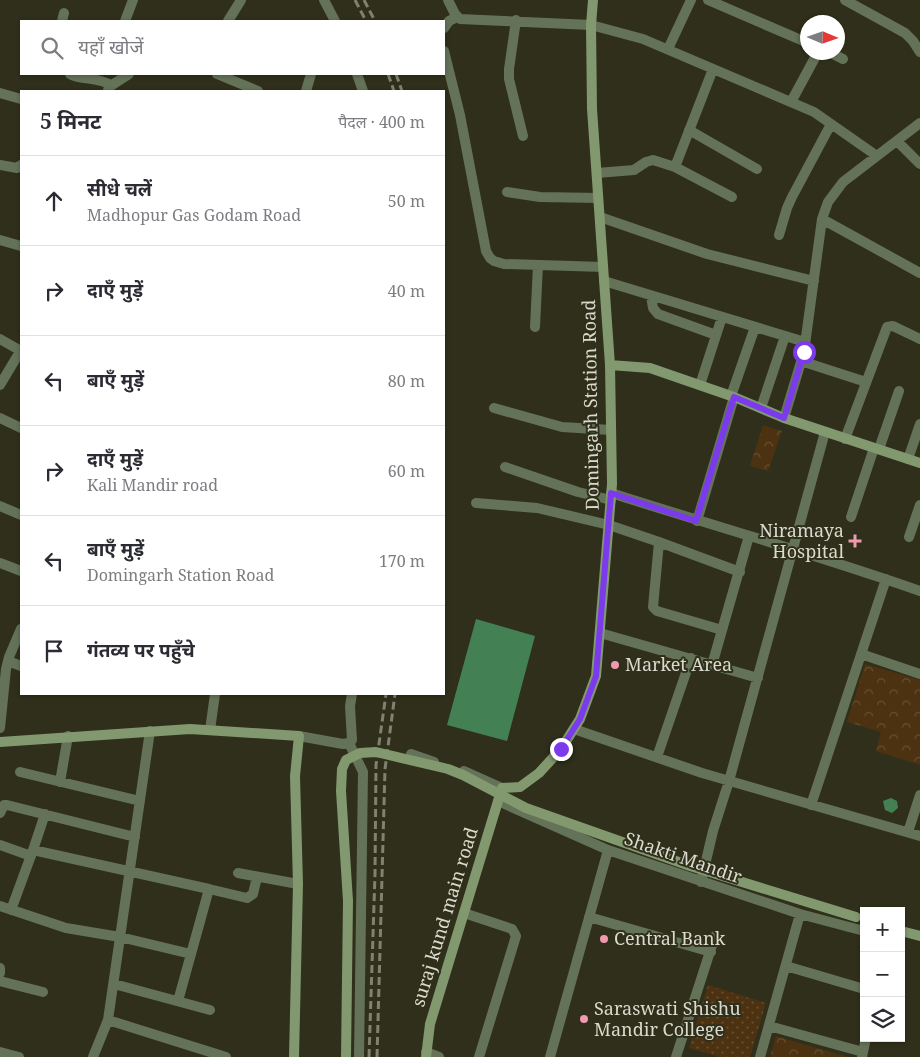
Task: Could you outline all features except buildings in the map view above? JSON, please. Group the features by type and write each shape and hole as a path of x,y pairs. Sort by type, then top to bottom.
{"street":[{"path":"125,20 133,0"},
{"path":"229,20 242,0"},
{"path":"324,0 333,20"},
{"path":"448,0 451,21 460,19 516,20 591,26 643,39 814,112 877,156"},
{"name":"Domingarh Station Road","path":"502,788 520,787 539,773 561,749 580,719 596,676 611,496 611,430 610,366 592,108 591,26 593,0"},
{"path":"668,50 691,0"},
{"path":"708,0 800,40"},
{"path":"845,0 905,33 920,52"},
{"path":"516,20 509,79 523,136"},
{"path":"445,55 460,115 486,251 490,258 502,264 603,267"},
{"path":"791,102 814,60"},
{"path":"675,167 713,69"},
{"path":"73,75 79,77 103,77 110,88 128,75"},
{"path":"218,75 256,90"},
{"path":"306,90 311,75"},
{"path":"357,75 363,90"},
{"path":"0,93 20,99"},
{"path":"784,418 805,342 822,220 828,202 844,182 920,123"},
{"path":"779,235 792,197 831,124"},
{"path":"689,130 757,169"},
{"path":"897,141 920,164"},
{"path":"597,173 634,170 653,160 675,167 732,197"},
{"path":"0,165 16,168 20,166"},
{"path":"508,192 540,197 598,198"},
{"path":"600,217 707,254 814,281"},
{"path":"822,220 920,273"},
{"path":"0,240 20,246"},
{"path":"535,326 538,265"},
{"path":"604,281 805,342"},
{"path":"651,296 653,308 658,314 716,334"},
{"path":"700,385 722,317"},
{"path":"845,439 887,327 893,326 920,339"},
{"path":"696,521 755,327"},
{"path":"760,408 785,336"},
{"path":"0,339 20,350"},
{"path":"0,385 20,353"},
{"path":"801,361 866,382"},
{"path":"610,366 650,368 733,396 784,418 920,463"},
{"path":"851,517 899,391"},
{"path":"494,408 562,427 611,430"},
{"path":"0,418 20,428"},
{"path":"908,459 920,424"},
{"path":"701,882 713,831 758,678 825,432"},
{"path":"505,467 578,492 611,496 793,548 920,591"},
{"path":"476,503 537,508 609,525 740,572"},
{"path":"909,537 920,505"},
{"path":"0,506 20,514"},
{"path":"712,664 749,536"},
{"path":"659,542 654,607 657,611 722,630"},
{"path":"0,563 20,571"},
{"path":"812,805 886,579"},
{"path":"0,728 5,665 20,631"},
{"path":"600,633 758,678"},
{"path":"861,654 920,674"},
{"path":"657,757 691,658"},
{"path":"5,665 20,666"},
{"path":"210,730 215,695"},
{"path":"0,742 190,729 299,736 343,744 352,740 350,706 352,695"},
{"path":"574,729 729,781 920,836"},
{"path":"93,1057 108,1020 150,731"},
{"path":"60,782 68,736"},
{"path":"294,1057 298,884 295,776 299,736"},
{"path":"348,743 362,772 359,1057"},
{"path":"346,1057 348,901 341,791 342,769 346,760 360,753 376,752 448,769 526,808 690,866 860,918"},
{"path":"411,754 454,766 502,788"},
{"path":"20,772 140,801"},
{"name":"suraj kund main road","path":"426,1055 430,1024 502,788"},
{"path":"908,832 920,795"},
{"name":"Shakti Mandir","path":"498,801 608,850 800,914 860,930"},
{"path":"0,813 4,806 7,805 135,836"},
{"path":"11,910 45,814"},
{"path":"0,845 32,853 130,871 247,898 251,897 257,877"},
{"path":"550,1057 608,850"},
{"path":"238,874 298,884"},
{"path":"178,1001 209,889"},
{"path":"0,906 66,928 120,937 191,954"},
{"path":"464,913 512,929 516,936 479,1057"},
{"path":"760,1057 800,914"},
{"path":"589,917 710,952"},
{"path":"905,933 920,936"},
{"path":"676,1057 716,936"},
{"path":"786,966 860,988"},
{"path":"0,968 0,973"},
{"path":"0,981 43,992"},
{"path":"114,984 210,1010"},
{"path":"108,1020 226,1057"},
{"path":"769,1026 862,1055 865,1042"},
{"path":"0,1052 19,1057"},
{"path":"426,1055 439,1057"}],"green space":[{"path":"763,425 782,431 768,471 750,466"},
{"path":"865,664 920,680 920,765 876,751 881,732 847,722"},
{"path":"708,985 766,1003 750,1057 720,1057 689,1048"},
{"path":"776,1036 848,1057 770,1057"}],"shaded area":[{"path":"476,619 535,636 507,741 447,725"},
{"path":"891,798 897,801 898,808 892,813 885,810 883,801"}],"railway":[{"path":"355,0 365,20"},
{"path":"364,0 374,20"},
{"path":"388,75 394,90"},
{"path":"396,75 402,90"},
{"path":"369,1057 375,874 376,765 386,695"},
{"path":"377,1057 385,769 395,695"}],"place":[{"name":"Niramaya Hospital","path":"855,541"},
{"name":"Market Area","path":"615,665"},
{"name":"Central Bank","path":"604,939"},
{"name":"Saraswati Shishu Mandir College","path":"584,1019"}],"route":[{"path":"561,749 580,719 596,676 611,493 696,521 734,397 784,418 804,352"}]}
